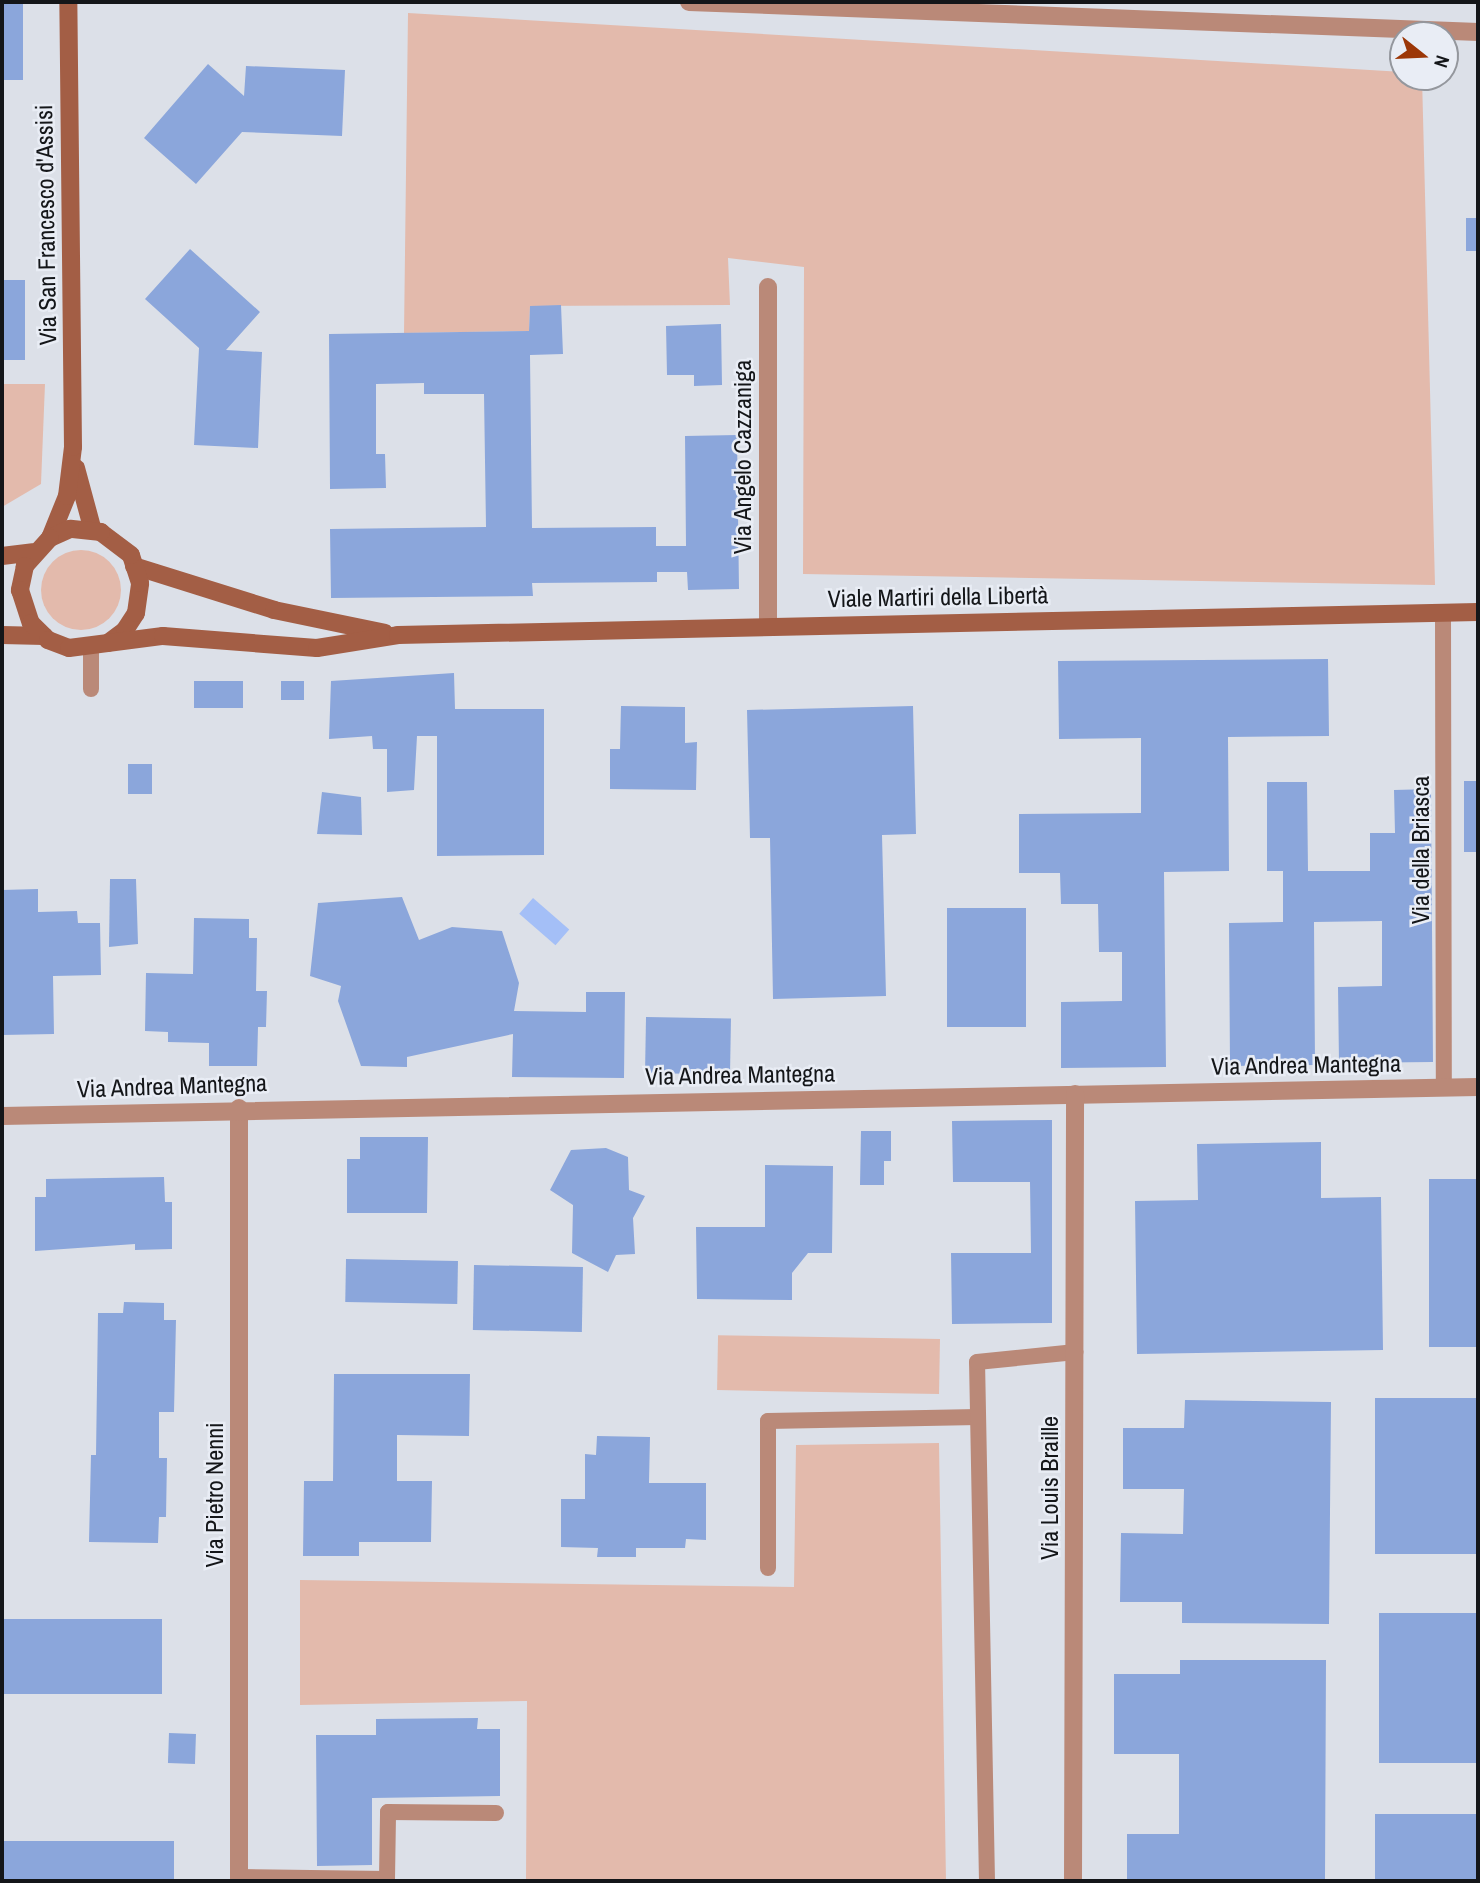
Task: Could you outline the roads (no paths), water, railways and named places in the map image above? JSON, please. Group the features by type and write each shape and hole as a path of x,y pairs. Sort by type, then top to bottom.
{"street":[{"name":"Via San Francesco d'Assisi","path":"50,538 67,496 73,447 68,2"},
{"path":"689,2 1478,32"},
{"name":"Via Angelo Cazzaniga","path":"768,287 768,626"},
{"name":"Via San Francesco d'Assisi","path":"73,447 93,531"},
{"path":"44,636 25,613 20,590 33,552 50,538 70,530 93,531 118,541 134,566 140,583 136,613 125,630 99,646"},
{"path":"2,556 33,552"},
{"name":"Viale Martiri della Libertà","path":"134,566 274,610 398,635"},
{"name":"Viale Martiri della Libertà","path":"2,635 44,636 69,648 163,636 317,648 398,635 1478,612"},
{"name":"Via Andrea Mantegna","path":"2,1116 239,1108 1478,1087"},
{"name":"Via Louis Braille","path":"1073,1881 1075,1094"},
{"name":"Via Pietro Nenni","path":"239,1108 239,1879"}],"lane":[{"name":"Via della Briasca","path":"1443,613 1444,1087"},
{"path":"91,689 99,646"},
{"path":"986,1881 977,1362 1075,1352"},
{"path":"768,1569 768,1420 978,1417"},
{"path":"239,1879 387,1879 388,1812 496,1813"}],"water":[{"path":"533,898 569,929 555,945 519,914"}]}
